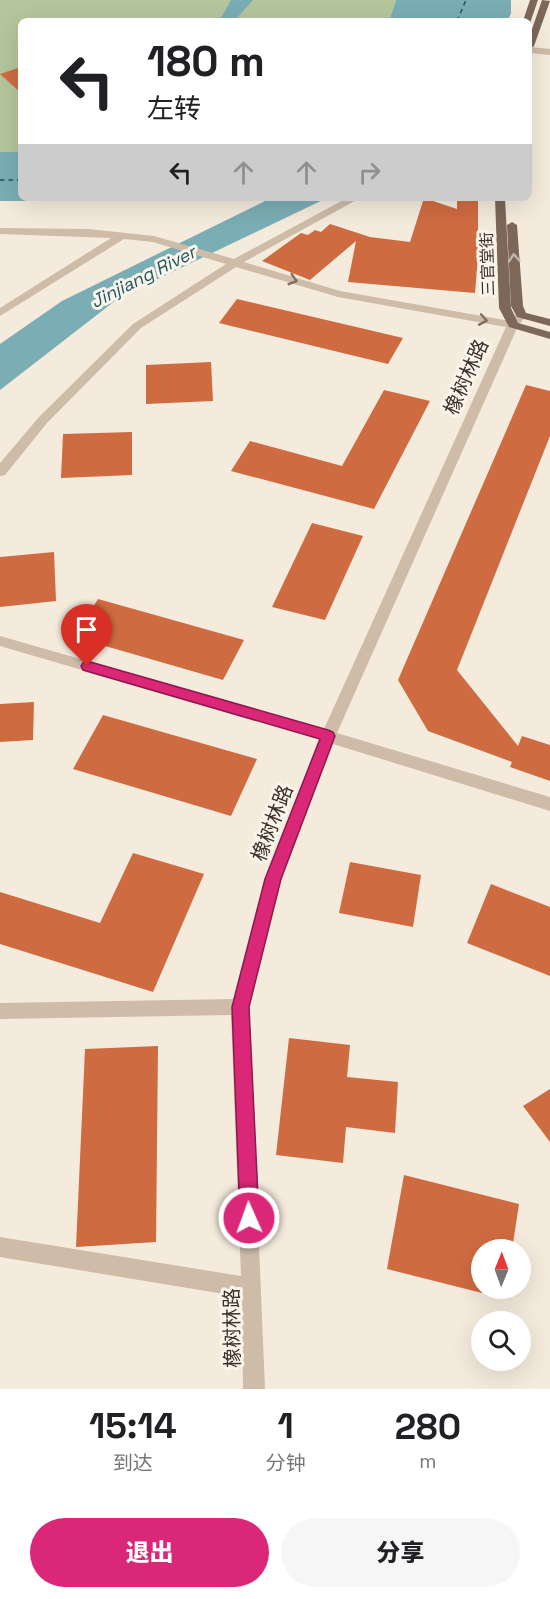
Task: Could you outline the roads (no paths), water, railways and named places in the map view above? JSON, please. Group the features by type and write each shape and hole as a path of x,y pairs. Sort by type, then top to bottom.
{"main road":[{"path":"528,18 534,0"},
{"path":"532,42 546,0"},
{"name":"三官堂街","path":"500,201 505,308 517,320"},
{"path":"510,201 517,320"},
{"path":"517,320 550,323"},
{"path":"517,320 550,336"}],"street":[{"path":"532,48 550,52"},
{"path":"0,472 43,420 137,326 237,262 349,201"},
{"path":"0,231 123,234 154,239 338,294 517,320"},
{"path":"0,313 123,234"},
{"name":"橡树林路","path":"254,1389 240,1007 273,879 328,736 517,320"},
{"path":"0,641 328,736 550,804"},
{"path":"0,1011 240,1007"},
{"path":"0,1247 252,1288"}],"water":[{"path":"231,0 253,0 237,18 221,18"},
{"path":"396,0 511,0 509,18 390,18"},
{"path":"0,152 18,152 18,201 0,201"},
{"name":"Jinjiang River","path":"265,201 321,201 120,297 0,390 0,344 62,301"}]}
